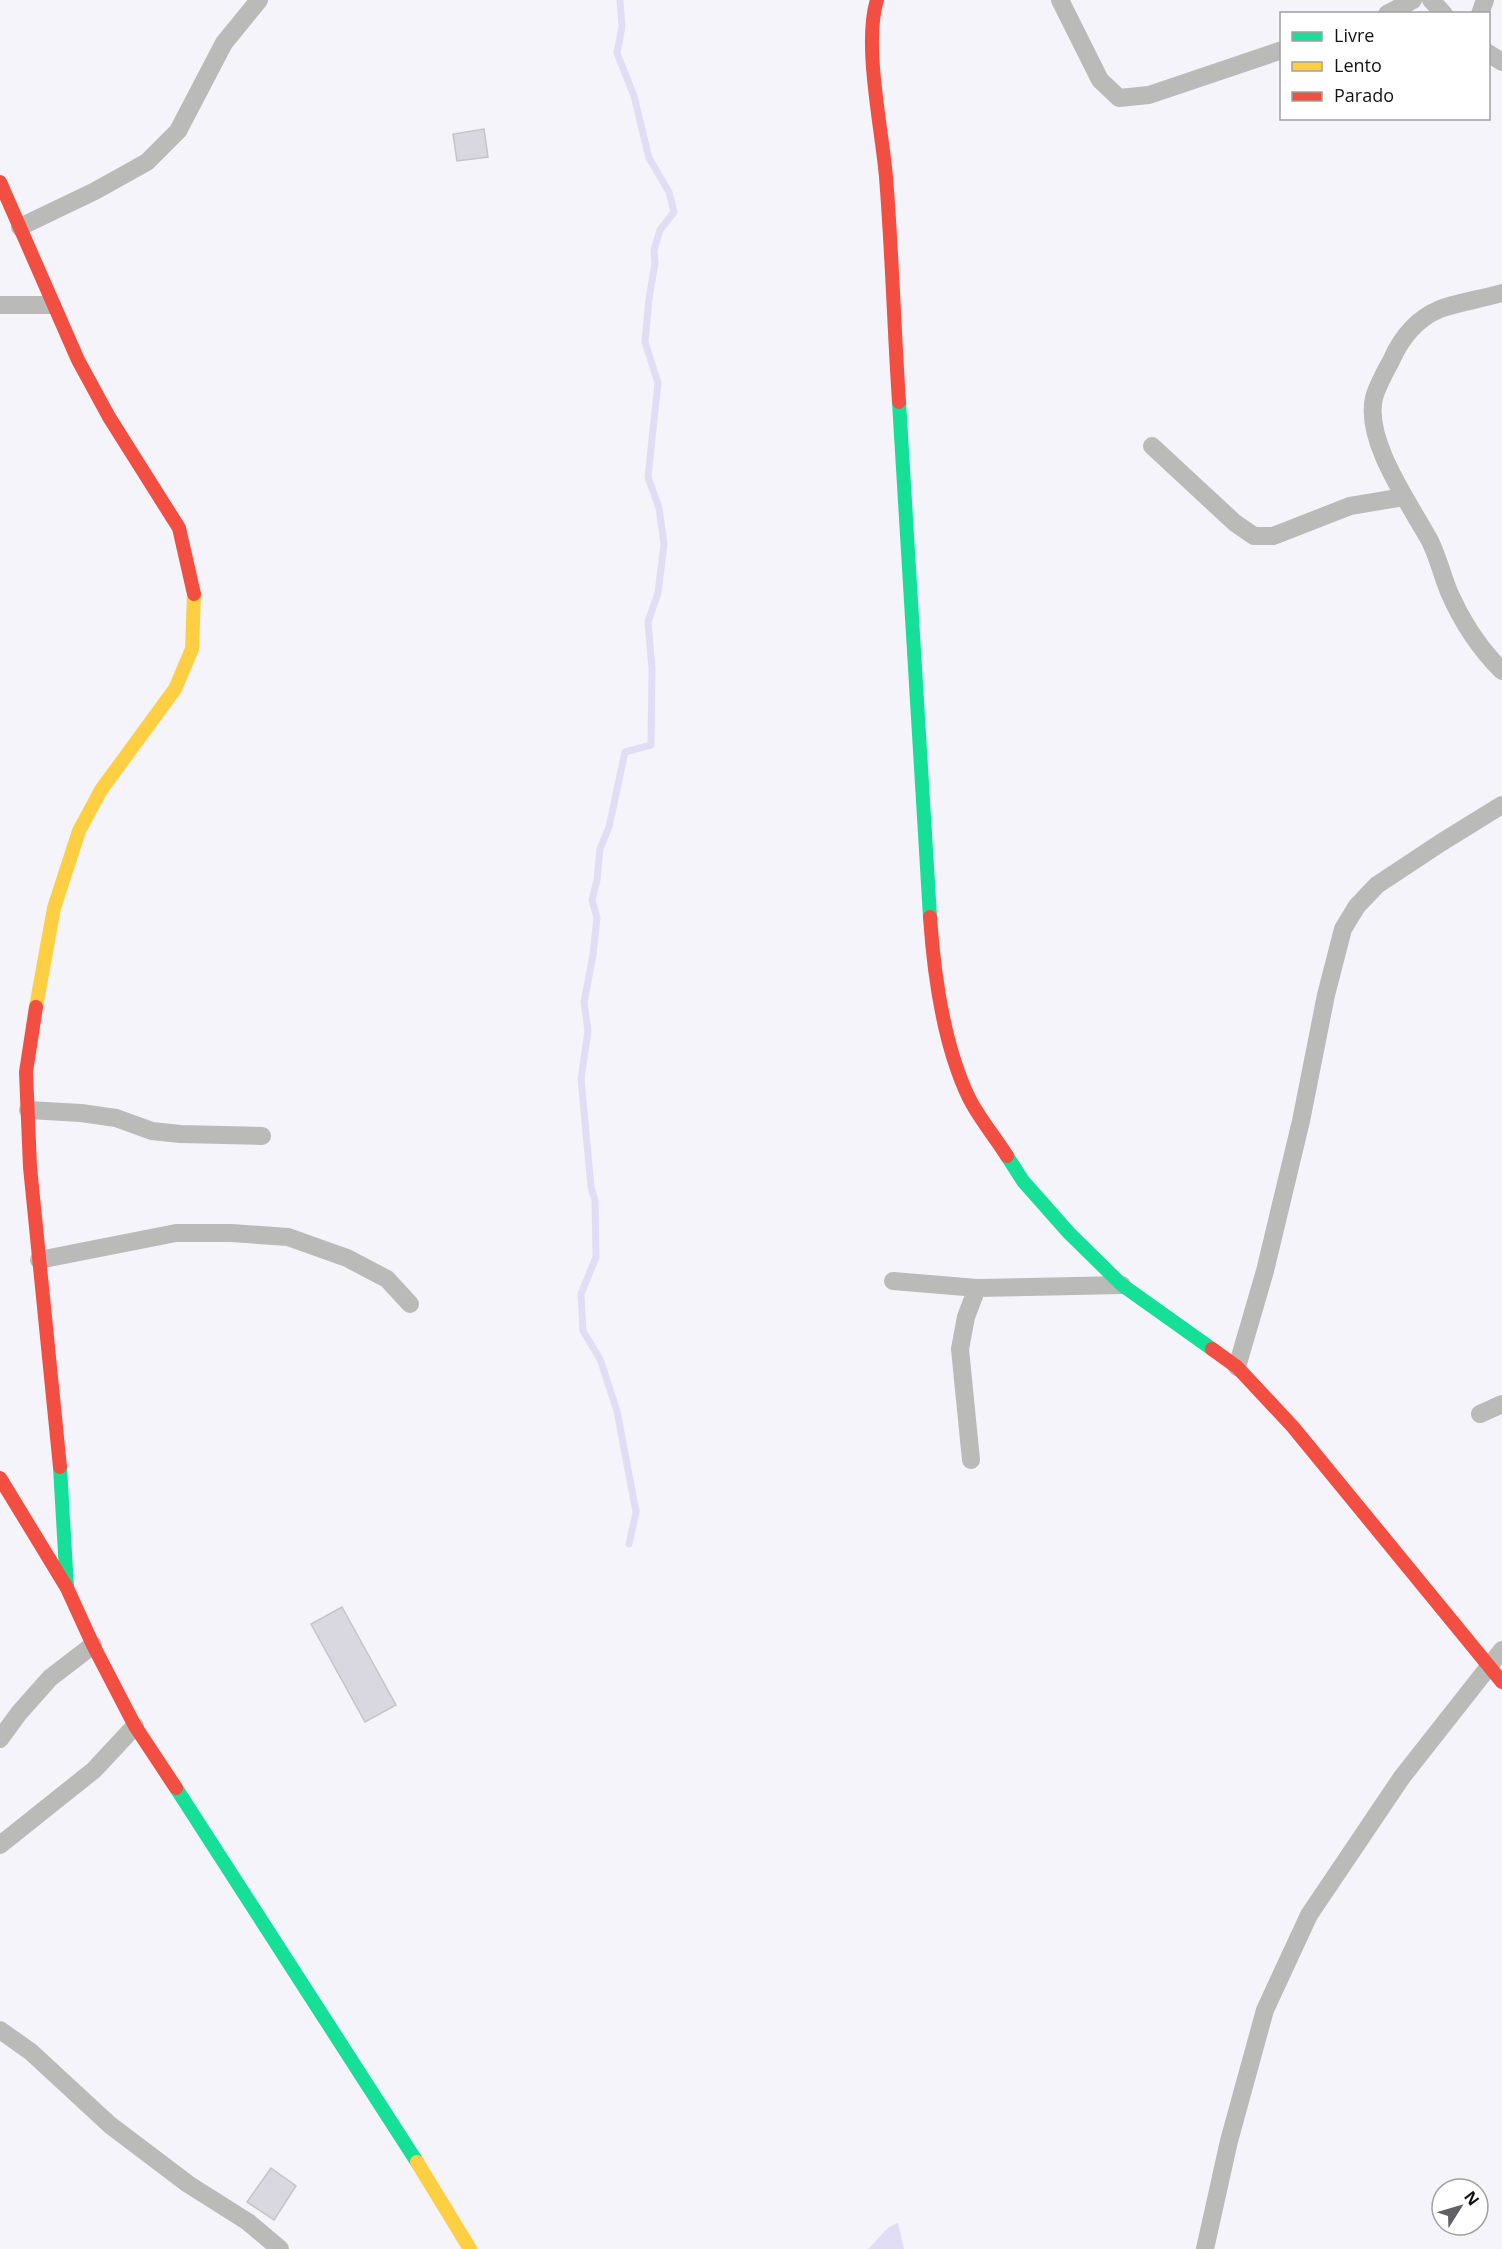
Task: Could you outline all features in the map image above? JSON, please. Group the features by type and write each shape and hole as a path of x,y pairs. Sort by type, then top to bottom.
{"street":[{"path":"20,227 95,191 147,162 178,131 224,43 259,0"},
{"path":"877,0 872,16 874,67 886,178 918,744 932,945 945,1032 969,1098 1023,1181 1069,1233 1122,1285 1237,1367 1293,1427 1502,1682"},
{"path":"1060,0 1100,80 1119,98 1149,95 1280,50"},
{"path":"1391,12 1413,0"},
{"path":"1431,0 1442,12"},
{"path":"0,182 78,360 109,417 178,528 194,592 192,649 175,689 101,790 79,831 54,908 40,978 26,1072 39,1260 62,1488 67,1588"},
{"path":"1502,293 1439,309 1410,328 1399,343 1374,398 1373,415 1380,448 1404,497 1431,543 1463,620 1483,652 1502,671"},
{"path":"0,305 52,305"},
{"path":"1152,446 1235,523 1254,536 1273,536 1350,506 1404,497"},
{"path":"1237,1367 1268,1259 1301,1121 1326,995 1343,929 1357,906 1377,885 1502,805"},
{"path":"28,1110 116,1118 152,1131 262,1136"},
{"path":"39,1260 176,1233 231,1233 288,1237 347,1258 387,1279 410,1304"},
{"path":"893,1281 977,1288 1122,1285"},
{"path":"971,1460 960,1349 966,1317 977,1288"},
{"path":"1480,1414 1502,1404"},
{"path":"0,1478 67,1588 93,1645 135,1726 378,2100 470,2249"},
{"path":"0,1739 50,1678 93,1645"},
{"path":"1205,2249 1229,2141 1265,2010 1309,1915 1402,1777 1502,1650"},
{"path":"0,1845 94,1770 135,1726"},
{"path":"0,2030 31,2052 110,2125 188,2184 248,2222 280,2249"}],"shaded area":[{"path":"898,2223 904,2249 868,2249 886,2230"}],"building":[{"path":"484,129 488,157 457,161 453,134"},
{"path":"342,1607 396,1705 365,1722 311,1624"},
{"path":"271,2168 296,2186 274,2220 247,2202"}],"waterway":[{"path":"620,0 622,26 617,53 634,96 649,158 669,192 674,212 660,230 654,250 655,263 645,342 658,383 648,477 659,508 664,544 658,593 648,622 652,668 651,745 625,752 609,827 600,849 597,880 592,900 597,918 584,1002 588,1031 581,1079 591,1187 595,1200 596,1257 581,1294 583,1331 600,1359 617,1411 636,1512 629,1544"}],"traffic: fast":[{"path":"899,402 930,917"},
{"path":"1007,1156 1023,1181 1069,1233 1122,1285 1212,1349"},
{"path":"60,1467 67,1588"},
{"path":"176,1788 417,2162"}],"traffic: slow":[{"path":"36,1007 54,908 79,831 101,790 175,689 192,649 194,594"},
{"path":"417,2162 470,2249"}],"traffic: jam":[{"path":"877,0 873,18 873,63 886,177 899,402"},
{"path":"0,182 78,360 109,417 179,528 194,594"},
{"path":"930,917 937,986 952,1055 969,1098 1007,1156"},
{"path":"36,1007 26,1072 30,1167 60,1467"},
{"path":"1212,1349 1237,1367 1293,1427 1502,1682"},
{"path":"0,1478 67,1588 93,1645 135,1726 176,1788"}]}
